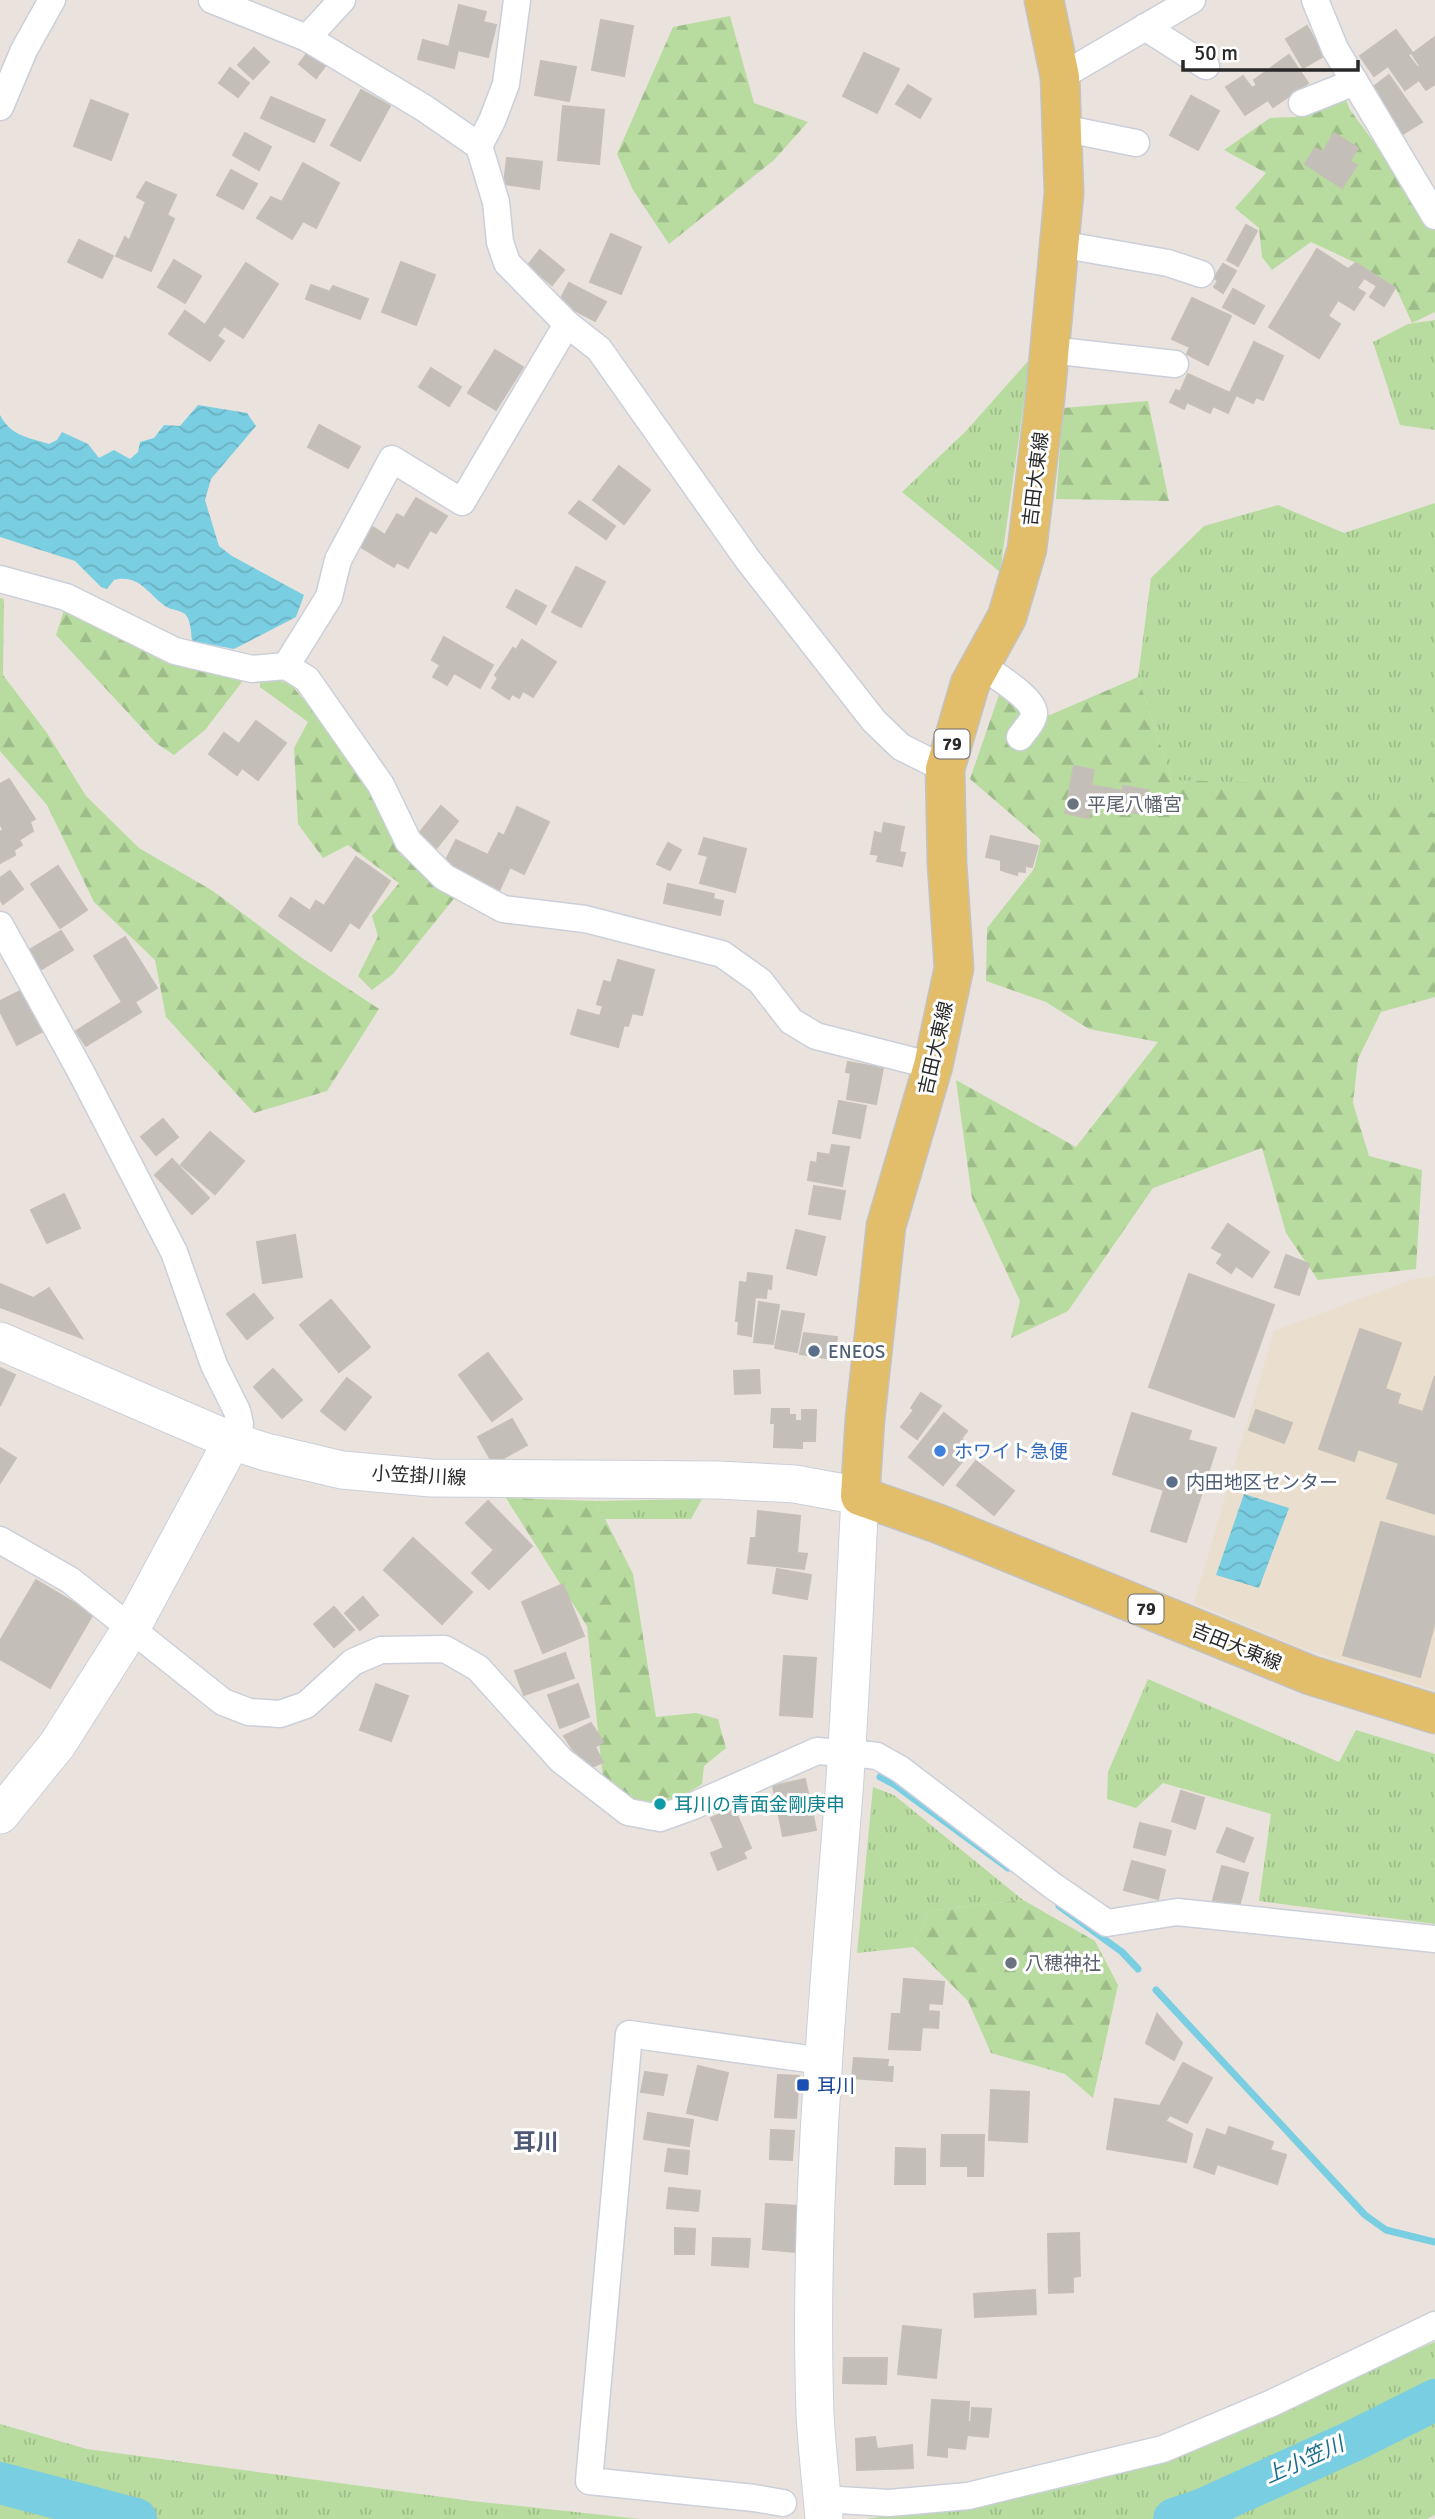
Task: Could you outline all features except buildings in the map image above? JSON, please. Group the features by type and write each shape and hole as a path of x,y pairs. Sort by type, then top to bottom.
{"main road":[{"name":"吉田大東線","path":"1044,0 1059,77 1065,193 1027,549 1007,617 970,684 945,769 947,863 954,968 933,1066 886,1226 865,1419 860,1496 939,1524 1310,1675 1435,1714"}],"street":[{"path":"0,107 24,50 52,0"},
{"path":"212,0 307,38 424,108 479,146 496,202 500,242 508,263 567,324 599,349 748,560 874,721 901,747 945,769"},
{"path":"307,38 342,0"},
{"path":"479,146 506,84 517,0"},
{"path":"1059,77 1192,0"},
{"path":"1315,0 1335,49 1435,216"},
{"path":"1145,27 1206,66"},
{"path":"1302,103 1355,82"},
{"path":"1062,128 1136,144"},
{"path":"1059,244 1168,263 1201,274"},
{"path":"286,666 328,597 338,560 391,459 462,502 567,324"},
{"path":"1050,350 1175,364"},
{"path":"0,579 66,597 174,651 251,670 286,666 307,679 380,783 408,841 444,877 503,909 585,919 722,954 760,981 791,1021 816,1036 933,1066"},
{"path":"981,665 1030,701 1034,717 1020,737"},
{"path":"0,925 81,1072 174,1252 214,1365 237,1411 240,1424 132,1627 57,1745 0,1815"},
{"name":"小笠掛川線","path":"0,1341 233,1441 267,1452 355,1471 431,1478 718,1480 795,1484 860,1496"},
{"path":"860,1496 846,1753 823,2061 814,2279 816,2416 823,2509 968,2496 1163,2449 1272,2403 1435,2325"},
{"path":"0,1540 70,1580 223,1702 249,1712 279,1714 306,1705 353,1662 382,1650 445,1649 478,1668 561,1760 628,1812 660,1818 817,1751 877,1756 900,1769 1053,1886 1107,1923 1177,1912 1435,1939"},
{"path":"783,2503 589,2482 629,2034 823,2061"}],"shaded area":[{"path":"1435,1276 1435,1690 1293,1645 1194,1603 1274,1331 1413,1279"}],"green space":[{"path":"730,16 754,103 808,122 774,160 669,244 633,190 617,154 673,27"},
{"path":"1344,95 1350,110 1435,224 1435,312 1412,323 1396,288 1356,263 1311,242 1272,270 1262,257 1259,228 1235,208 1266,173 1224,150 1270,118 1295,117"},
{"path":"1435,320 1435,430 1400,425 1373,342 1408,324"},
{"path":"1030,359 1000,572 902,492 966,431"},
{"path":"1148,401 1169,501 1056,499 1063,408"},
{"path":"1435,503 1435,817 1172,780 1138,677 1151,578 1204,526 1278,505 1344,533"},
{"path":"0,598 4,599 3,675 47,733 86,796 139,848 213,891 302,958 379,1009 327,1091 254,1113 166,1017 155,960 94,902 47,805 0,751"},
{"path":"65,607 252,669 205,730 174,755 156,743 56,635"},
{"path":"1138,677 1172,780 1303,784 1435,814 1435,997 1381,1012 1358,1059 1353,1103 1369,1156 1422,1170 1416,1269 1318,1280 1286,1233 1262,1148 1153,1188 1068,1311 1011,1338 1020,1301 972,1198 956,1080 1076,1147 1158,1042 1089,1029 1046,1002 986,981 987,928 1034,869 1041,840 970,779 1001,689 1034,710 1050,715"},
{"path":"260,679 289,682 333,735 367,783 401,855 456,896 393,974 372,990 358,976 378,936 372,916 399,883 348,845 323,858 298,824 294,748 308,722 260,687"},
{"path":"506,1498 596,1501 633,1574 656,1717 696,1713 718,1719 726,1748 704,1766 702,1784 670,1801 652,1805 635,1801 603,1779 587,1626"},
{"path":"702,1499 691,1519 605,1519 596,1501"},
{"path":"1148,1679 1339,1762 1356,1730 1435,1754 1435,1924 1259,1901 1271,1814 1163,1783 1136,1808 1107,1799 1108,1772"},
{"path":"873,1787 894,1795 1023,1900 929,1911 914,1947 857,1953"},
{"path":"1023,1900 1095,1941 1118,1985 1093,2098 1065,2074 991,2053 968,2001 914,1947 929,1911"},
{"path":"1435,2342 1435,2515 1427,2519 865,2519 966,2506 1082,2484 1136,2467"},
{"path":"0,2424 87,2449 472,2501 640,2519 0,2519"}],"water":[{"path":"198,405 247,413 256,426 211,479 205,500 219,546 232,556 304,595 296,617 234,649 192,641 190,623 185,614 165,606 136,582 114,580 107,589 101,587 75,561 0,537 0,415 15,432 27,437 49,444 57,440 62,432 88,444 99,458 114,450 130,459 138,452 140,442 154,438 164,425 180,426"},
{"path":"1244,1494 1289,1508 1259,1588 1216,1575"}],"waterway":[{"path":"880,1777 895,1785 1008,1868"},
{"path":"1059,1906 1122,1952 1138,1969"},
{"path":"1156,1990 1365,2215 1386,2230 1435,2242"},
{"name":"上小笠川","path":"1174,2519 1201,2510 1355,2440 1435,2400"},
{"name":"上小笠川","path":"0,2483 136,2519"}],"place":[{"name":"平尾八幡宮","path":"1073,804"},
{"name":"ENEOS","path":"814,1351"},
{"name":"ホワイト急便","path":"940,1451"},
{"name":"内田地区センター","path":"1172,1482"},
{"name":"耳川の青面金剛庚申","path":"660,1804"},
{"name":"八穂神社","path":"1011,1963"},
{"name":"耳川","path":"803,2085"}],"district":[{"name":"耳川","path":"536,2142"}]}
